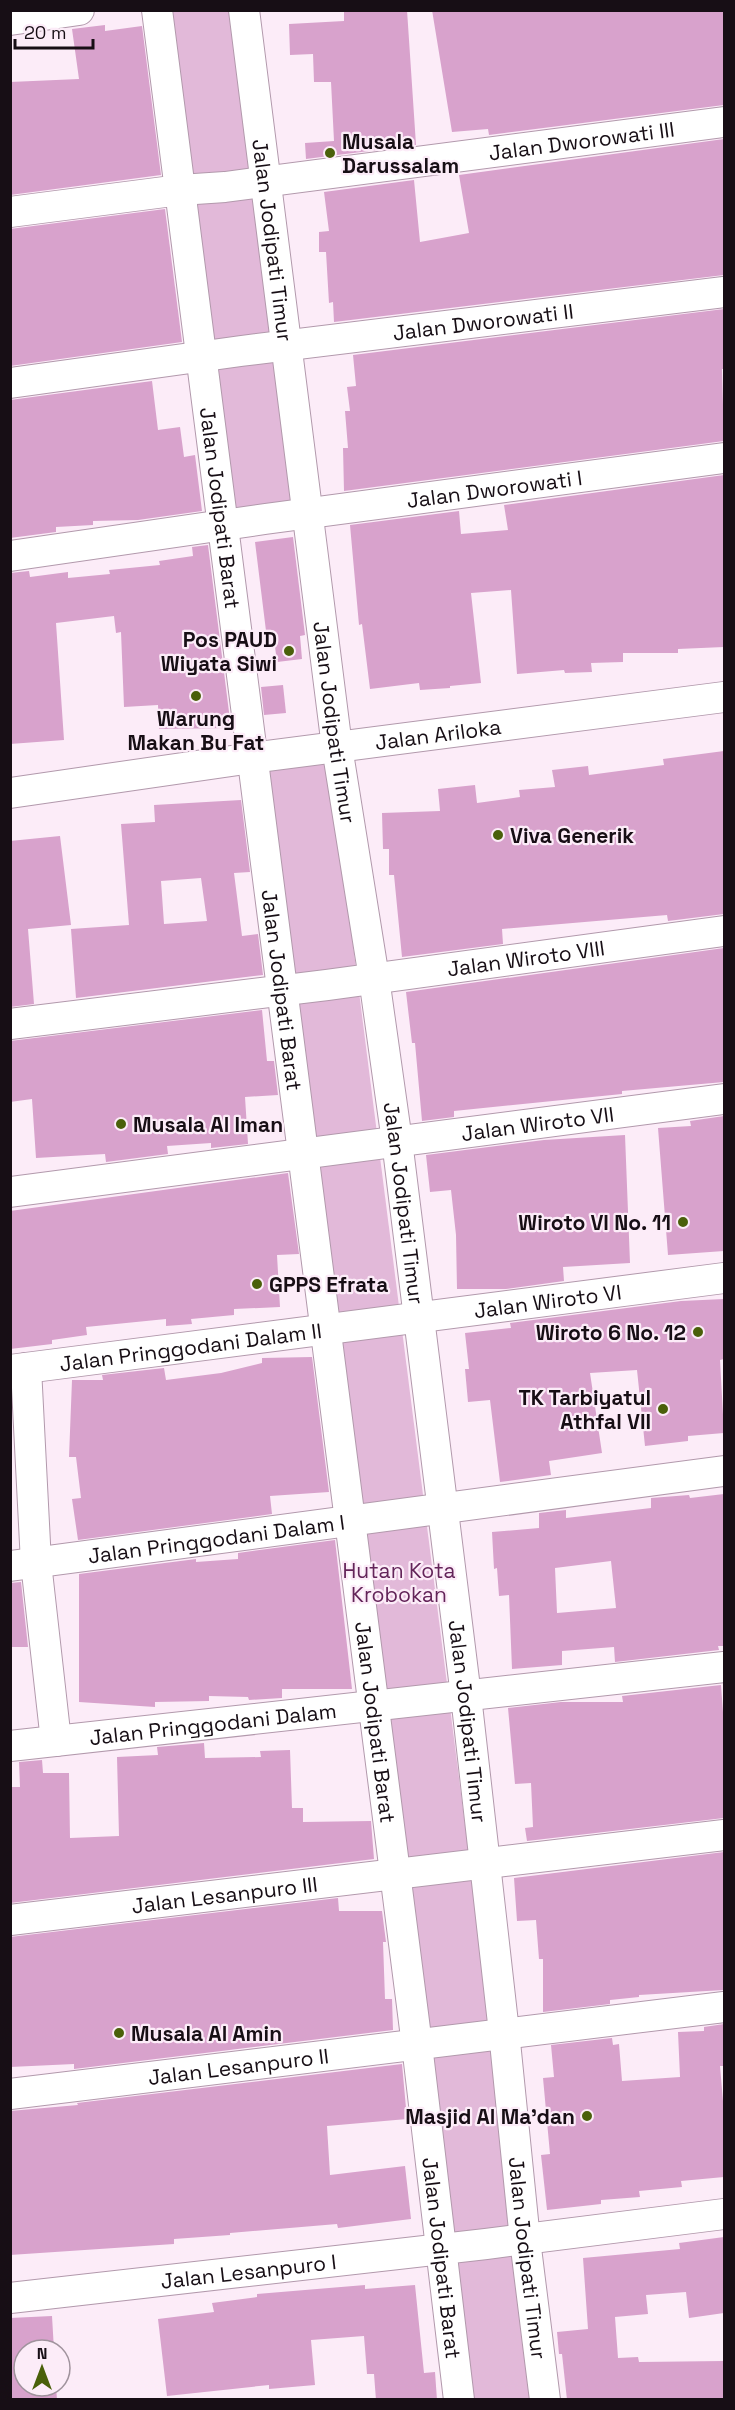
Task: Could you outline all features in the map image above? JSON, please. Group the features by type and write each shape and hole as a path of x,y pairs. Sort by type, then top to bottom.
{"street":[{"path":"10,20 79,10"},
{"name":"Jalan Jodipati Barat","path":"157,10 417,2045 459,2400"},
{"name":"Jalan Jodipati Timur","path":"244,10 337,747 374,978 397,1141 418,1319 433,1510 466,1696 525,2240 545,2400"},
{"name":"Jalan Dworowati III","path":"10,212 180,189 266,182 724,122"},
{"name":"Jalan Dworowati II","path":"10,383 241,351 724,291"},
{"name":"Jalan Dworowati I","path":"10,556 307,513 724,458"},
{"name":"Jalan Ariloka","path":"10,793 252,758 724,697"},
{"name":"Jalan Wiroto VIII","path":"10,1024 282,991 724,931"},
{"name":"Jalan Wiroto VII","path":"10,1192 724,1099"},
{"name":"Jalan Wiroto VI","path":"371,1325 724,1278"},
{"name":"Jalan Pringgodani Dalam II","path":"18,1369 371,1325"},
{"path":"18,1369 23,1564 56,1741"},
{"name":"Jalan Pringgodani Dalam I","path":"23,1564 724,1471"},
{"name":"Jalan Pringgodani Dalam","path":"10,1746 724,1667"},
{"name":"Jalan Lesanpuro III","path":"10,1920 724,1835"},
{"name":"Jalan Lesanpuro II","path":"10,2094 724,2007"},
{"name":"Jalan Lesanpuro I","path":"10,2298 525,2240 724,2214"}],"green space":[{"path":"167,11 233,11 297,508 232,516"},
{"name":"Hutan Kota Krobokan","path":"329,756 538,2399 469,2399 261,765"}],"building":[{"path":"344,10 407,10 416,145 306,159 305,143 334,141 331,82 314,82 313,54 290,55 289,24 344,21"},
{"path":"432,10 723,10 724,105 489,135 488,129 452,132"},
{"path":"105,25 105,31 142,26 161,175 10,195 10,82 79,79 72,29"},
{"path":"724,139 724,275 334,322 333,302 329,303 326,252 319,252 319,232 329,231 324,192 414,180 420,242 469,233 459,175"},
{"path":"165,209 182,342 10,366 10,229"},
{"path":"724,309 724,369 722,369 724,441 344,491 343,448 348,448 345,411 350,411 347,387 356,386 353,355"},
{"path":"152,381 158,430 180,427 184,457 195,455 202,511 138,520 93,521 93,525 56,527 56,532 10,538 10,400"},
{"path":"724,475 724,647 678,649 678,653 623,653 623,662 591,663 592,672 565,673 564,670 517,674 511,590 471,593 481,683 420,690 419,683 370,689 362,624 359,625 350,525 459,511 461,534 508,530 504,505"},
{"path":"293,537 305,635 300,636 302,659 277,662 274,639 267,639 255,542"},
{"path":"208,545 231,728 159,729 158,705 124,707 121,632 116,633 114,616 56,623 64,740 10,744 10,573 29,571 30,577 68,572 68,578 110,574 109,570 160,565 159,561 193,556 192,547"},
{"path":"283,685 286,713 264,715 261,687"},
{"path":"724,751 724,914 668,921 667,915 502,929 503,944 402,957 394,875 389,875 389,849 383,849 382,813 440,811 438,789 475,785 477,803 520,797 519,790 555,787 552,770 588,766 589,775 664,765 663,759"},
{"path":"241,800 250,872 234,873 242,936 258,934 263,975 76,998 71,929 129,925 121,824 155,822 154,805","holes":["201,878 207,921 164,924 161,881"]},
{"path":"60,836 71,925 28,929 34,1004 10,1007 10,841"},
{"path":"724,948 724,1082 622,1091 622,1094 454,1111 454,1117 422,1121 415,1043 412,1043 406,992"},
{"path":"262,1010 267,1061 274,1061 278,1095 245,1097 248,1144 211,1148 211,1143 167,1146 168,1154 106,1162 105,1154 36,1158 32,1099 10,1102 10,1041"},
{"path":"724,1116 724,1251 668,1255 658,1128 691,1126 690,1121"},
{"path":"625,1135 630,1263 563,1267 564,1281 506,1289 457,1289 456,1235 451,1190 430,1192 426,1155 544,1140"},
{"path":"288,1173 299,1254 277,1255 280,1307 234,1309 234,1315 191,1319 192,1324 166,1326 166,1319 86,1327 87,1335 52,1340 52,1344 10,1349 10,1211"},
{"path":"724,1299 724,1359 720,1360 724,1433 688,1436 688,1441 645,1446 637,1370 590,1373 602,1453 549,1461 551,1475 500,1482 490,1400 468,1402 465,1369 469,1369 465,1333 511,1328 510,1323 681,1301"},
{"path":"312,1357 329,1492 270,1496 272,1514 78,1540 72,1499 81,1498 76,1457 69,1457 72,1380 103,1380 102,1375 164,1368 166,1380 221,1373 262,1363 262,1358"},
{"path":"724,1494 724,1646 718,1646 719,1650 615,1662 614,1647 562,1651 562,1665 512,1669 509,1595 499,1596 497,1568 494,1569 492,1532 539,1528 539,1513 566,1510 566,1518 651,1508 651,1498 689,1495 690,1498","holes":["611,1561 616,1608 557,1613 555,1568"]},
{"path":"335,1540 352,1689 282,1689 282,1698 249,1700 248,1697 209,1696 209,1701 155,1702 155,1707 79,1702 79,1574 196,1559 196,1562 238,1559 238,1553"},
{"path":"21,1582 28,1647 10,1647 10,1583"},
{"path":"721,1685 724,1726 724,1818 527,1841 525,1828 533,1827 531,1783 515,1784 508,1708 561,1702 623,1702 622,1696"},
{"path":"204,1743 205,1758 261,1757 260,1751 290,1750 292,1808 303,1808 303,1822 371,1821 374,1859 10,1903 10,1787 20,1787 19,1762 42,1760 43,1773 69,1773 70,1838 119,1836 117,1757 158,1755 157,1747"},
{"path":"724,1852 724,1990 639,1995 639,1997 610,2000 610,2004 543,2012 543,1959 539,1959 536,1920 517,1921 514,1878"},
{"path":"338,1898 339,1911 382,1911 386,1942 383,1942 385,1999 392,1999 393,2030 74,2069 74,2064 10,2067 10,1937"},
{"path":"724,2024 724,2066 720,2066 724,2113 724,2177 681,2181 682,2187 639,2191 640,2197 601,2200 601,2204 547,2210 541,2155 550,2154 543,2078 554,2077 551,2045 612,2038 613,2045 619,2044 622,2081 680,2077 678,2032 704,2031 704,2027"},
{"path":"402,2064 407,2119 327,2126 330,2175 405,2166 411,2219 338,2228 337,2224 230,2233 230,2235 174,2239 174,2244 10,2255 10,2111 78,2105 77,2103"},
{"path":"724,2237 724,2313 689,2318 686,2292 646,2295 648,2314 615,2317 618,2358 638,2357 639,2362 724,2361 724,2400 567,2400 557,2332 588,2329 583,2258 680,2249 679,2243"},
{"path":"365,2285 365,2289 415,2285 424,2373 435,2372 437,2400 376,2400 374,2374 367,2374 364,2336 311,2340 315,2385 269,2389 269,2385 167,2396 158,2319 214,2312 212,2303 257,2297 257,2294"},
{"path":"52,2316 53,2338 12,2338 12,2398 57,2398 57,2400 12,2400 10,2318"}],"place":[{"name":"Musala Darussalam","path":"330,153"},
{"name":"Pos PAUD Wiyata Siwi","path":"289,651"},
{"name":"Warung Makan Bu Fat","path":"196,696"},
{"name":"Viva Generik","path":"498,835"},
{"name":"Musala Al Iman","path":"121,1124"},
{"name":"Wiroto VI No. 11","path":"683,1222"},
{"name":"GPPS Efrata","path":"257,1284"},
{"name":"Wiroto 6 No. 12","path":"698,1332"},
{"name":"TK Tarbiyatul Athfal VII","path":"663,1409"},
{"name":"Musala Al Amin","path":"119,2033"},
{"name":"Masjid Al Ma'dan","path":"587,2116"}]}
